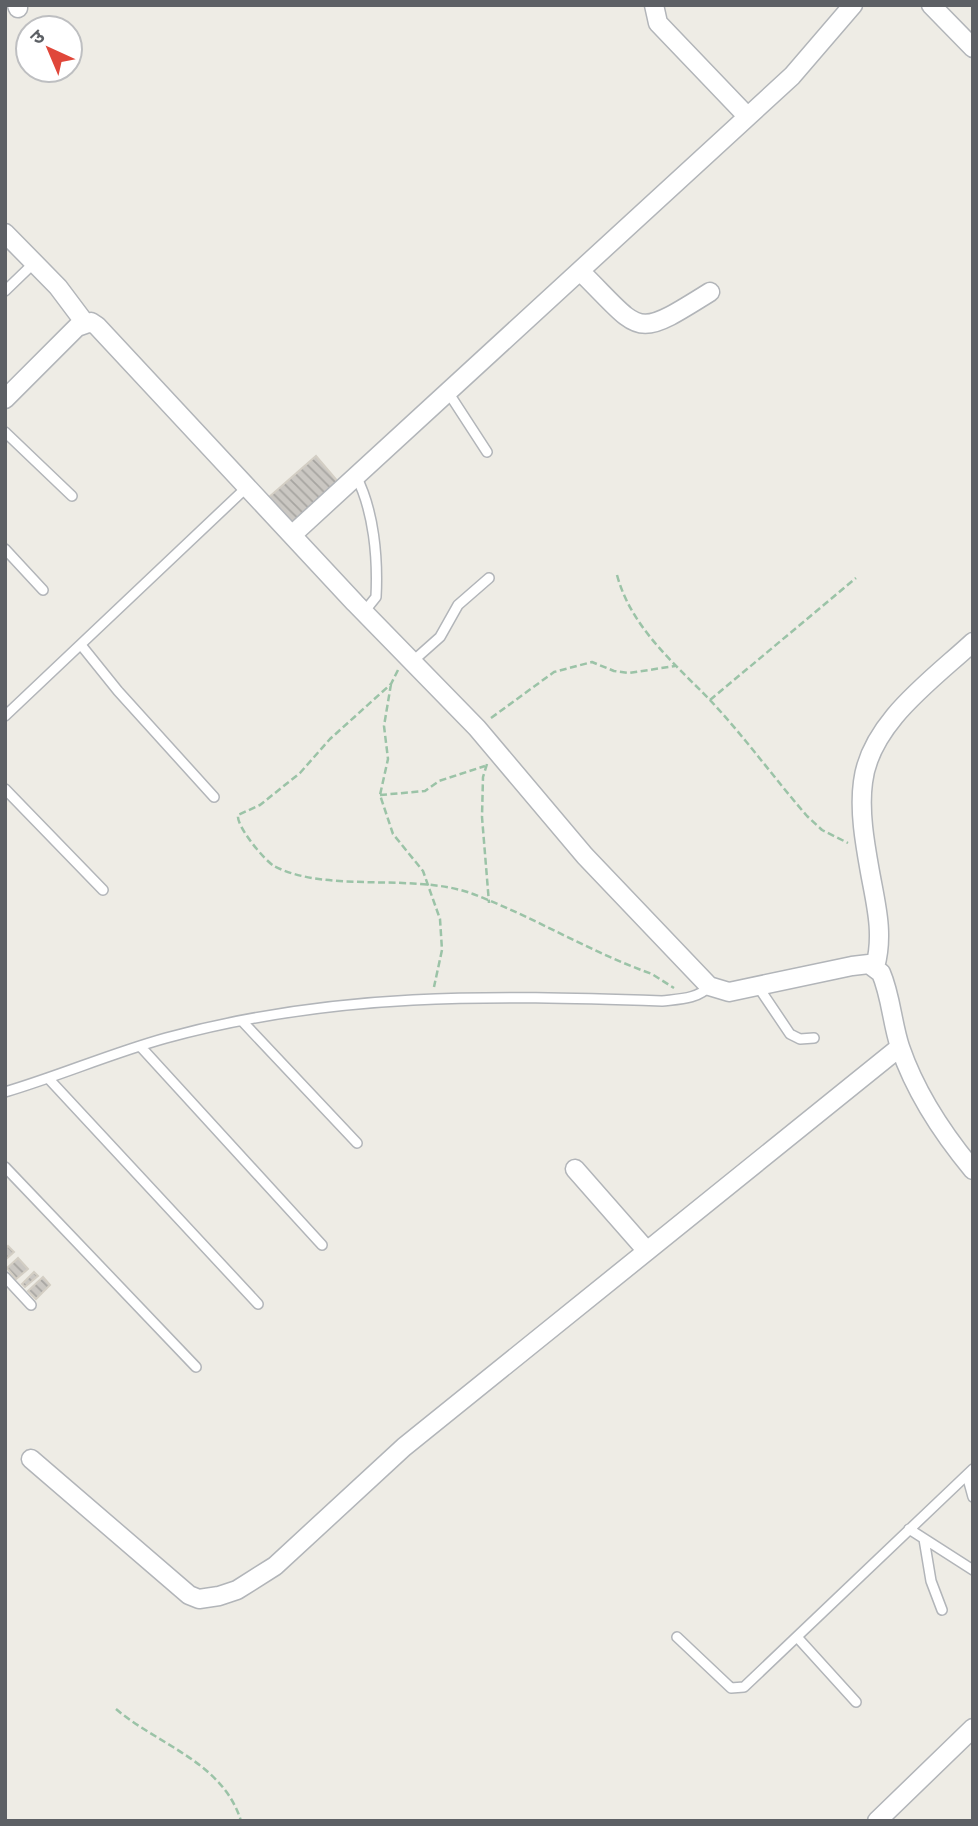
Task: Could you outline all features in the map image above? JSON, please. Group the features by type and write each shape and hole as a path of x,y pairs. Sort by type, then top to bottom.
{"street":[{"path":"654,5 658,23 747,116"},
{"path":"292,535 792,76 853,5"},
{"path":"930,5 973,48"},
{"path":"5,233 85,323 97,326 112,339 364,612 477,728 490,759 709,986 729,992 852,966 875,967"},
{"path":"580,271 630,320 645,326 666,320 710,292"},
{"path":"5,399 85,323"},
{"path":"875,967 879,951 879,920 867,851 863,783 873,752 886,728 911,700 973,642"},
{"path":"875,967 884,979 900,1046 935,1118 973,1170"},
{"path":"32,1459 189,1595 200,1599 219,1597 237,1590 275,1566 404,1447 900,1046"},
{"path":"575,1169 647,1251"},
{"path":"877,1821 973,1728"}],"lane":[{"path":"5,291 34,263"},
{"path":"448,392 487,452"},
{"path":"5,432 72,496"},
{"path":"356,476 369,508 376,593 364,612"},
{"path":"5,716 247,487"},
{"path":"5,550 43,590"},
{"path":"409,657 440,637 458,605 489,578"},
{"path":"81,645 118,691 214,797"},
{"path":"5,789 103,890"},
{"path":"757,985 790,1034 800,1039 814,1038"},
{"path":"5,1092 140,1046 242,1021 312,1008 483,995 662,1001 692,996 704,992 709,986"},
{"path":"242,1021 357,1143"},
{"path":"140,1046 322,1245"},
{"path":"48,1078 258,1304"},
{"path":"5,1167 196,1367"},
{"path":"5,1277 31,1305"},
{"path":"970,1472 973,1497"},
{"path":"677,1637 735,1689 744,1687 970,1472"},
{"path":"909,1529 973,1570"},
{"path":"924,1539 931,1581 942,1610"},
{"path":"797,1637 856,1702"}],"path":[{"path":"617,575 629,610 675,666 710,700 807,816 822,830 867,851"},
{"path":"710,700 856,578"},
{"path":"409,657 391,684 330,739 300,773 260,805 246,809 237,820 266,860 289,872 472,894 652,974 692,996"},
{"path":"477,728 554,672 592,662 614,671 629,673 675,666"},
{"path":"391,684 384,726 388,759 380,795 393,834 423,871 442,936 442,950 431,998"},
{"path":"380,795 397,791 425,791 439,781 490,759"},
{"path":"489,902 482,817 490,759"},
{"path":"116,1709 205,1769 234,1802 241,1821"}],"building":[{"path":"316,456 339,483 293,524 269,497"},
{"path":"8,1246 14,1252 5,1260 5,1249"},
{"path":"18,1258 28,1269 16,1279 7,1268"},
{"path":"34,1272 38,1276 25,1287 22,1284"},
{"path":"43,1277 50,1285 36,1299 28,1291"}]}
